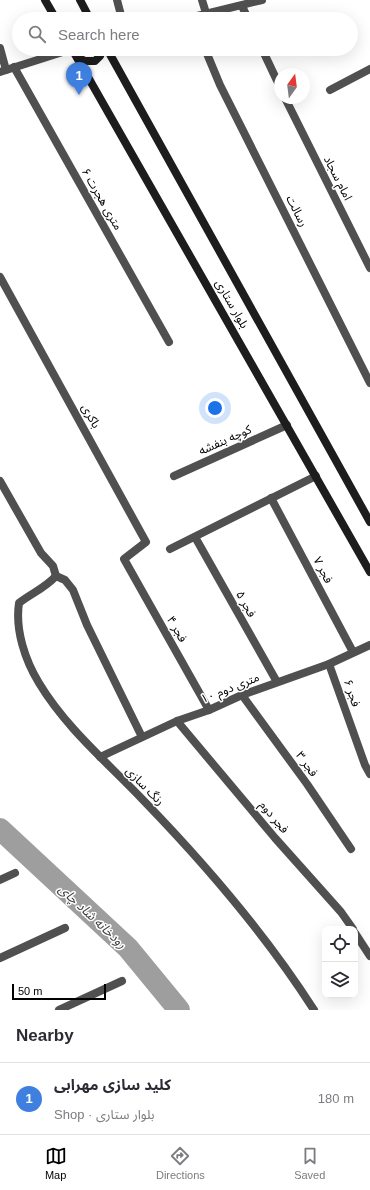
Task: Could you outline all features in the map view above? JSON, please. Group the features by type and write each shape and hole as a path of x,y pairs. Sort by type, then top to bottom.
{"main road":[{"path":"45,0 52,12"},
{"path":"80,0 86,12"},
{"path":"77,57 85,61 94,61 100,56"},
{"name":"بلوار ستاری","path":"111,56 370,522"},
{"name":"بلوار ستاری","path":"77,57 370,572"}],"street":[{"path":"117,0 120,12"},
{"path":"202,0 205,12"},
{"path":"215,12 262,0"},
{"path":"242,6 245,12"},
{"name":"۶ متری هجرت","path":"0,48 7,70 169,342"},
{"path":"7,70 50,56"},
{"name":"رسالت","path":"208,56 220,85 370,384"},
{"path":"265,56 274,74"},
{"path":"330,90 370,69"},
{"name":"امام سجاد","path":"288,104 370,268"},
{"name":"باکری","path":"0,277 146,542 124,559"},
{"name":"کوچه بنفشه","path":"174,476 287,425"},
{"path":"170,549 316,476"},
{"path":"0,481 41,553 53,566 56,576 65,580 73,590 87,625 142,737"},
{"name":"فجر ۷","path":"271,498 353,652"},
{"name":"فجر ۵","path":"195,536 277,682"},
{"name":"فجر ۴","path":"124,559 209,710"},
{"name":"رنگ سازی","path":"56,576 47,586 29,595 19,603 17,613 24,653 40,684 60,712 100,757 144,801 229,896 276,954 314,1010"},
{"name":"۱۰ متری دوم","path":"100,757 177,721 209,710 242,695 329,664 370,645"},
{"name":"فجر ۶","path":"329,664 365,765 370,774"},
{"name":"فجر ۳","path":"242,695 307,784 351,849"},
{"name":"فجر دوم","path":"177,721 275,838 341,912 351,926"},
{"path":"0,880 15,872"},
{"path":"0,958 65,928"},
{"path":"358,938 370,956"},
{"path":"59,1010 122,981"}],"waterway":[{"name":"رودخانه شاد چای","path":"0,829 128,948 179,1010"}],"place":[{"name":"کلید سازی مهرابی","path":"79,95"}]}
